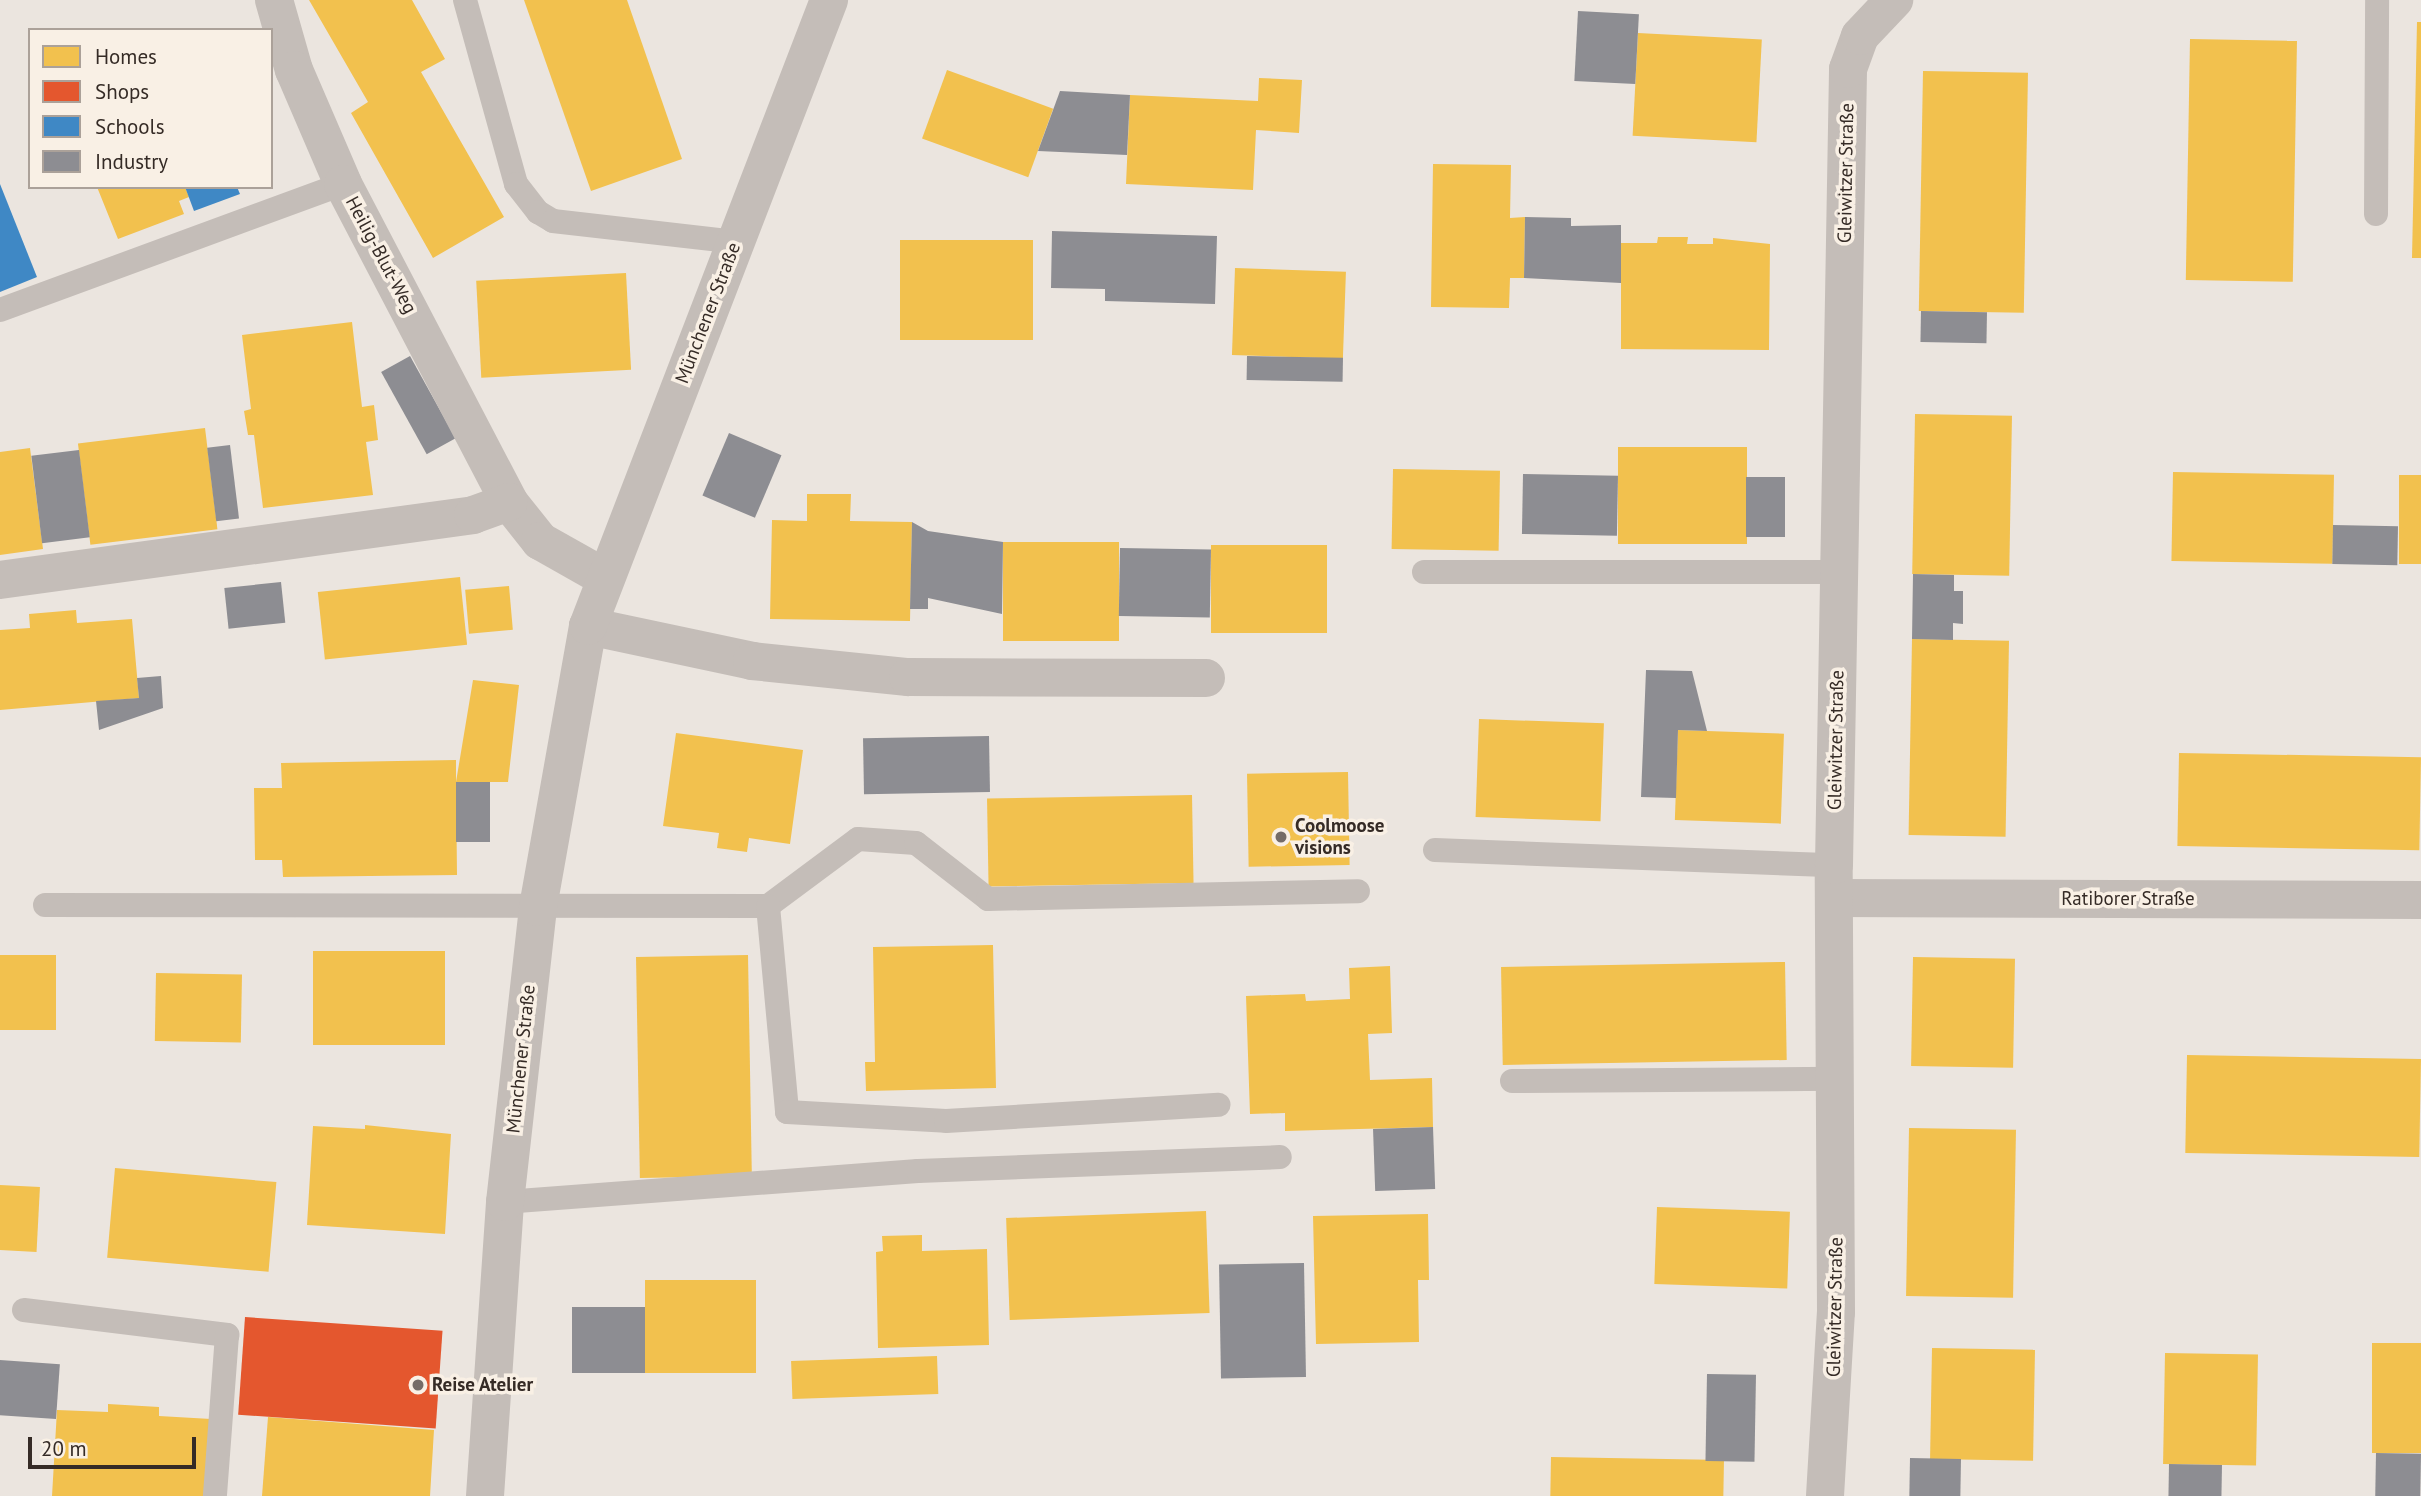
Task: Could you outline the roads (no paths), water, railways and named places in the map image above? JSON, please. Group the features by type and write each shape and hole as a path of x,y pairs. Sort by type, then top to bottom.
{"street":[{"name":"Heilig-Blut-Weg","path":"274,0 294,71 343,184 509,502 540,541 604,577"},
{"name":"Münchener Straße","path":"485,1496 505,1202 538,907 589,626 604,577 829,0"},
{"name":"Gleiwitzer Straße","path":"1825,1496 1836,1312 1834,881 1849,69 1860,36 1894,0"},
{"path":"0,580 473,515 509,502"},
{"path":"589,626 752,661 908,677 1206,678"},
{"name":"Ratiborer Straße","path":"1834,881 2421,900"}],"lane":[{"path":"465,0 516,184 538,212 553,221 736,242"},
{"path":"2376,214 2377,0"},
{"path":"0,310 343,184"},
{"path":"1424,572 1839,572"},
{"path":"45,905 768,906 858,839 916,843 988,899 1358,891"},
{"path":"1435,850 1834,881"},
{"path":"768,906 787,1112 946,1121 1219,1105"},
{"path":"1512,1081 1835,1079"},
{"path":"505,1202 918,1171 1280,1157"},
{"path":"23,1310 227,1335 215,1496"}],"place":[{"name":"Coolmoose visions","path":"1281,837"},
{"name":"Reise Atelier","path":"418,1385"}]}
